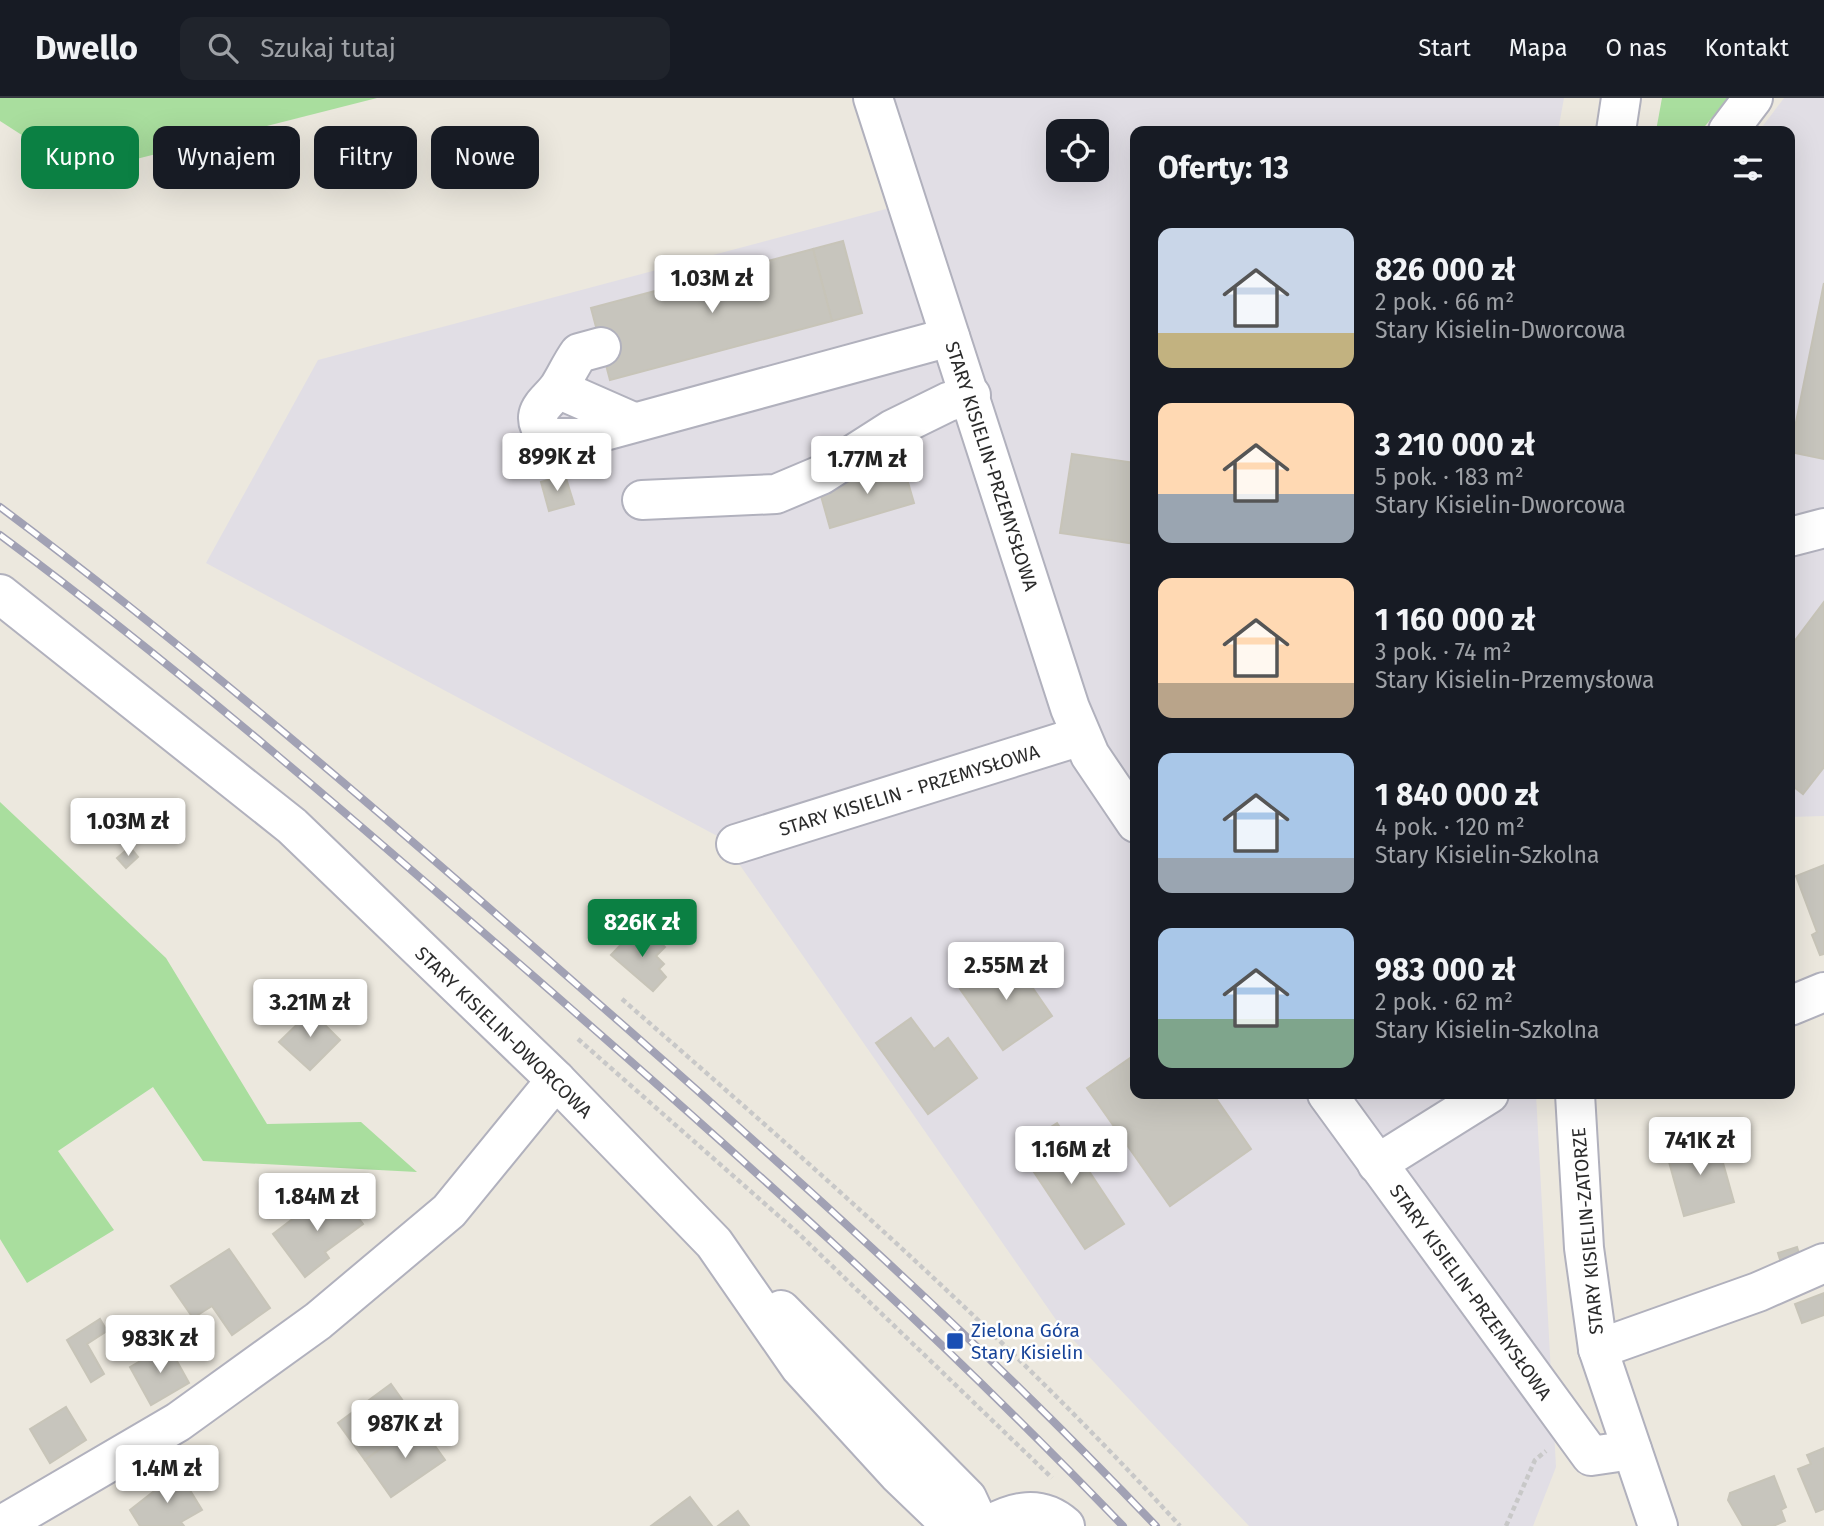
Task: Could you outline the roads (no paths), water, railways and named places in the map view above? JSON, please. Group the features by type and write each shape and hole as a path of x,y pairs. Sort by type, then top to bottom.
{"street":[{"name":"STARY KISIELIN-PRZEMYSŁOWA","path":"873,98 1081,736 1101,772 1130,813"},
{"path":"1617,126 1621,98"},
{"path":"1732,126 1753,98"},
{"path":"601,347 579,353 558,388 545,399 539,412 541,430 548,438 579,438 950,337"},
{"path":"642,499 776,494 821,475 893,429 948,402 971,396"},
{"path":"1795,536 1824,528"},
{"name":"STARY KISIELIN-DWORCOWA","path":"0,594 292,825 556,1080 714,1243 800,1367 898,1474 952,1526"},
{"name":"STARY KISIELIN - PRZEMYSŁOWA","path":"736,844 1081,736"},
{"path":"1795,1004 1824,992"},
{"path":"0,1525 178,1422 318,1321 449,1211 556,1080"},
{"name":"STARY KISIELIN-PRZEMYSŁOWA","path":"1331,1099 1591,1456 1632,1450"},
{"path":"1377,1164 1481,1099"},
{"name":"STARY KISIELIN-ZATORZE","path":"1575,1099 1584,1248 1598,1349 1658,1526"},
{"path":"714,1243 878,1405 967,1498 980,1526"},
{"path":"1598,1349 1758,1292 1824,1263"},
{"path":"987,1526 1008,1514 1025,1511 1053,1515 1065,1526"}],"railway":[{"path":"0,507 146,620 288,736 643,1042 868,1244 1014,1383 1156,1526"},
{"path":"0,535 134,638 266,746 677,1102 904,1309 1123,1526"}],"place":[{"name":"Zielona Góra Stary Kisielin","path":"955,1341"}]}
